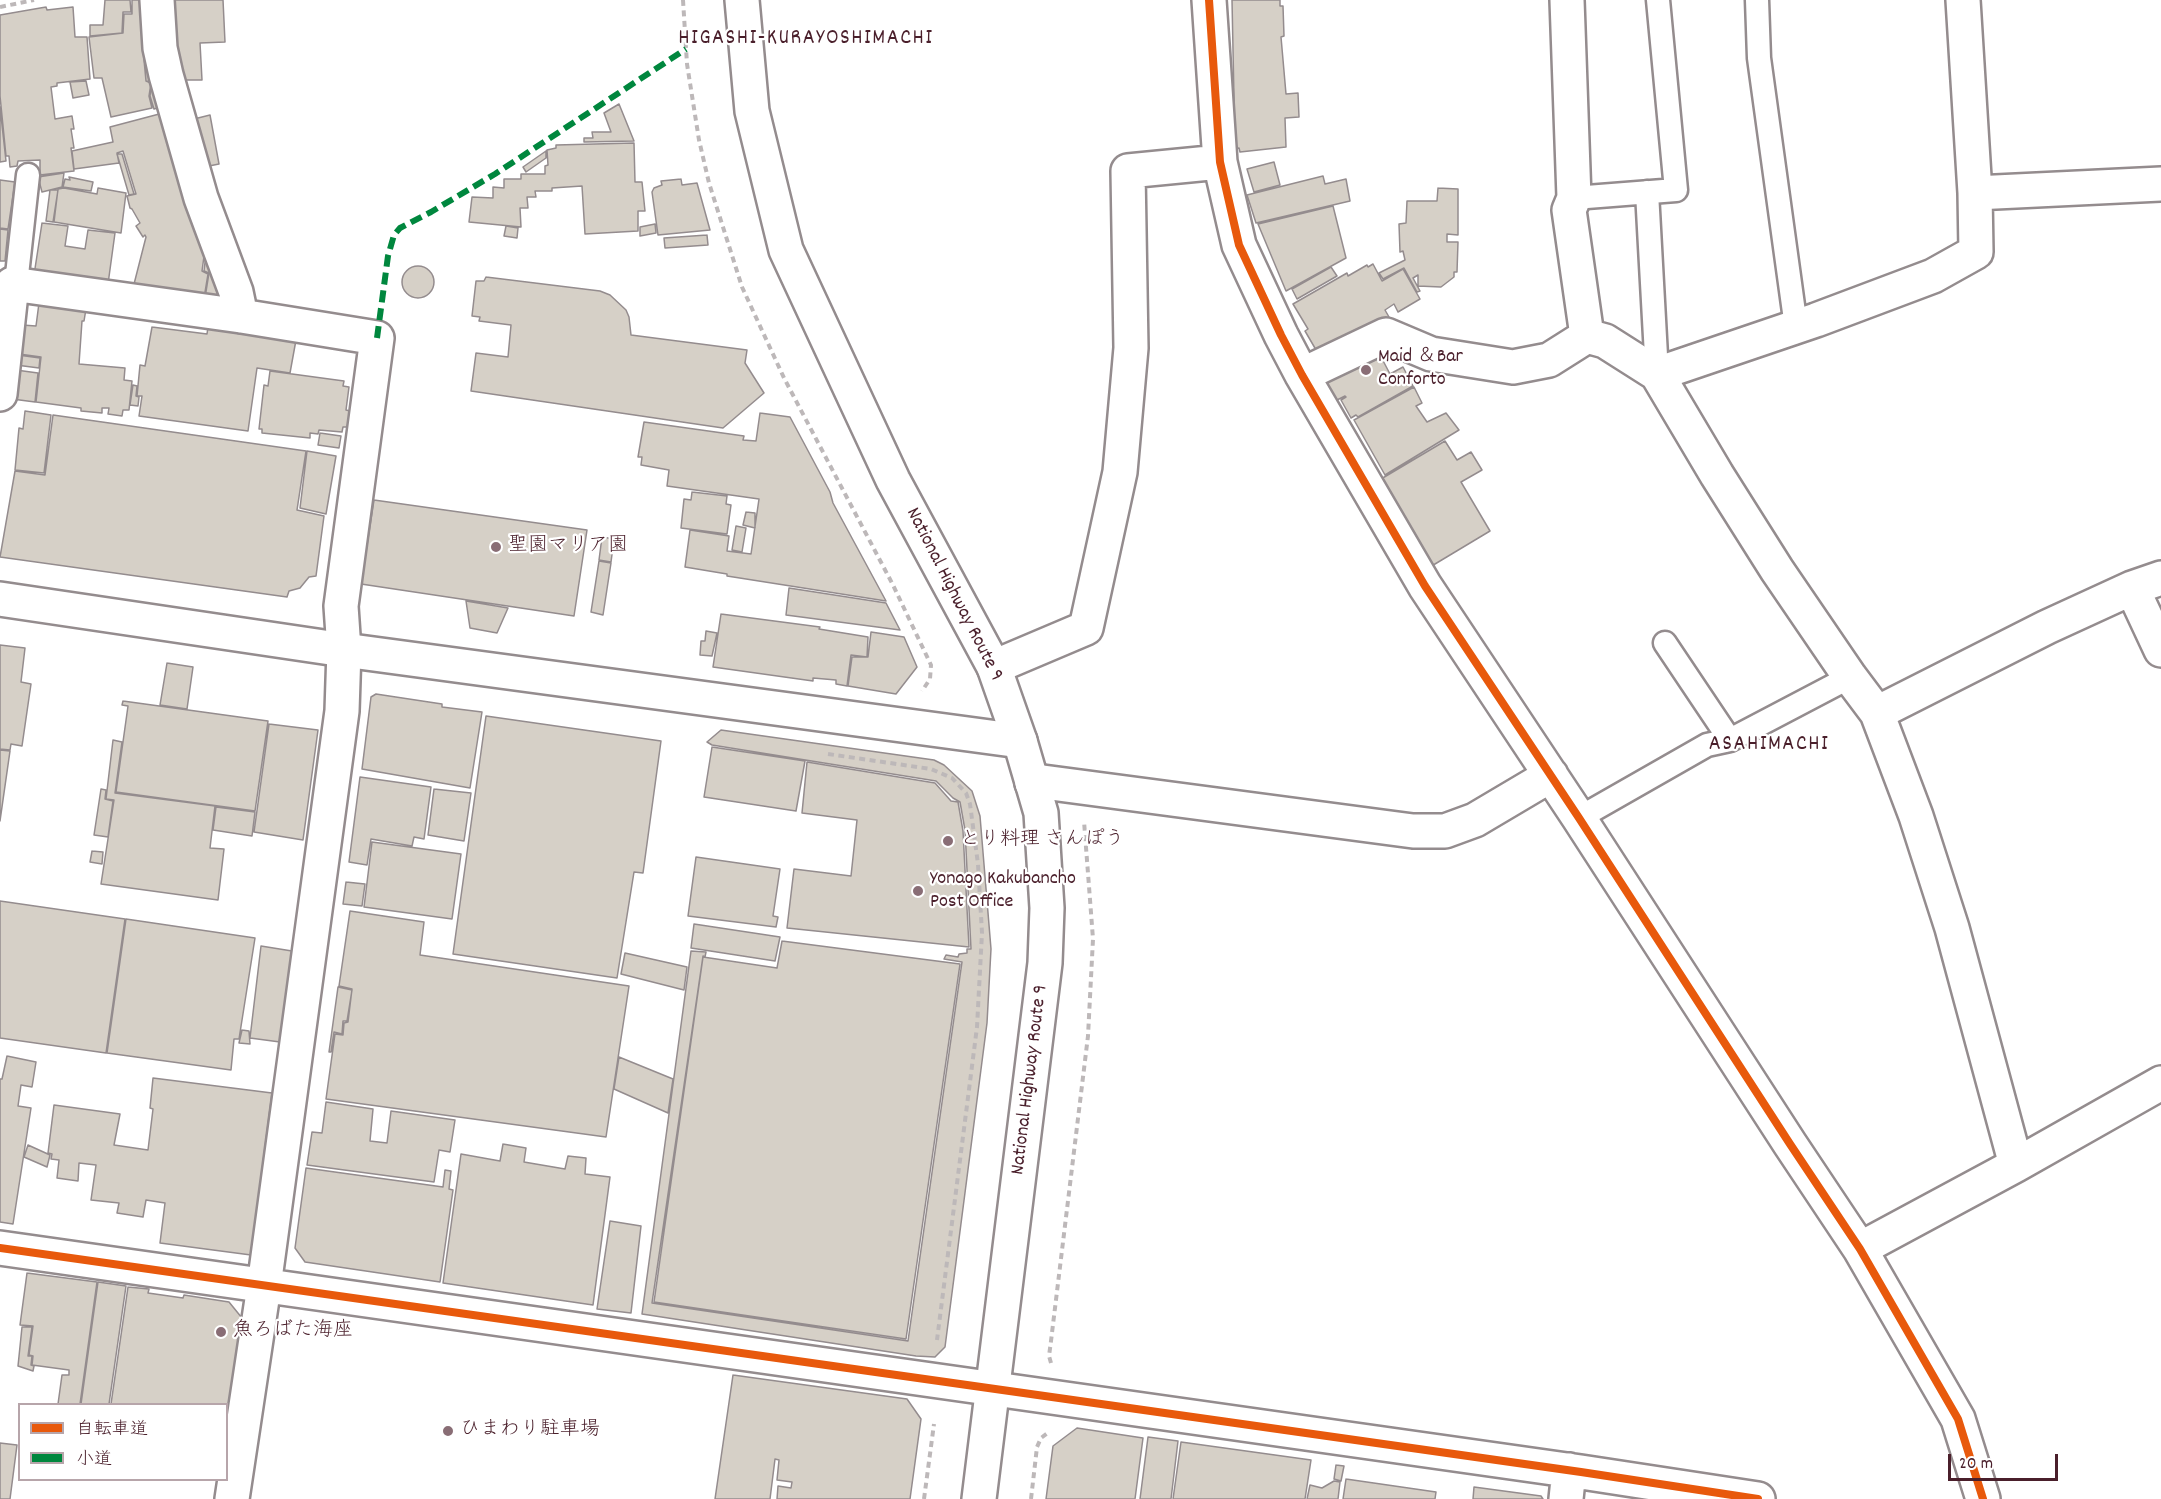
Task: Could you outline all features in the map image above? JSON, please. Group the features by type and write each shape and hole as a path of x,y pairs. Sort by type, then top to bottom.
{"main road":[{"path":"157,0 160,48 166,75 201,198 236,292 240,316"},
{"name":"National Highway Route 9","path":"742,0 752,111 786,250 893,480 994,667 1020,741 1041,813 1047,908 1045,963 979,1499"},
{"path":"1209,0 1220,162 1239,245 1302,375 1425,586 1580,818 1860,1249 1958,1419 1983,1499"},
{"path":"1567,0 1574,198 1569,210 1587,336"},
{"path":"1657,374 1796,327 1933,276 1976,252 1976,193 1963,0"},
{"path":"994,667 1086,628 1121,461 1131,348 1128,171 1220,162"},
{"path":"1976,193 2161,184"},
{"path":"0,394 3,345 12,284 377,338 341,606 344,650 342,711 264,1286 232,1499"},
{"path":"1302,375 1386,335 1431,354 1513,367 1549,360 1587,336 1605,341 1657,374 1717,475 1850,677 1877,713 1916,816 1952,928 2016,1165"},
{"path":"1877,713 2047,627 2147,583 2161,650"},
{"path":"0,599 344,650 1020,741"},
{"path":"1032,783 1043,782 1413,831 1445,831 1475,820 1551,775"},
{"path":"1860,1249 2161,1083"},
{"path":"0,1248 993,1390 1567,1484 1758,1499"}],"lane":[{"path":"1574,198 1676,190 1658,0"},
{"path":"1757,0 1759,58 1796,327"},
{"path":"16,285 28,174"},
{"path":"1647,192 1657,374"},
{"path":"1665,643 1730,740"},
{"path":"1580,818 1707,745 1730,740 1850,677"}],"path":[{"path":"0,7 34,0"},
{"path":"683,0 687,64 699,140 709,183 742,287 784,378 893,585 931,665 930,679 915,698"},
{"path":"826,754 931,769 952,778 966,792 970,804 978,864 982,933 978,1016 937,1340"},
{"path":"1053,1366 1049,1356 1080,1111 1093,939 1083,816"},
{"path":"924,1499 934,1424"},
{"path":"1031,1499 1037,1447 1041,1438 1058,1428"}],"building":[{"path":"105,0 130,0 131,12 123,12 122,33 90,36 90,25 103,25"},
{"path":"132,0 144,0 148,48 143,49 146,81 151,83 149,96 152,108 111,117 102,78 94,78 89,37 123,33 124,14 132,14"},
{"path":"170,0 223,0 225,42 200,43 202,80 180,80 174,60"},
{"path":"1232,0 1280,0 1280,6 1283,6 1284,36 1281,37 1286,94 1298,93 1299,117 1285,118 1286,147 1240,152 1239,148 1235,149"},
{"path":"46,7 47,10 73,7 75,37 87,37 90,79 57,83 57,86 51,87 55,119 72,116 74,129 71,129 74,148 71,148 74,171 40,175 40,160 18,161 17,166 10,167 9,156 6,156 0,96 0,15"},
{"path":"144,50 161,107 154,109 150,96 152,82 146,81"},
{"path":"86,81 89,95 73,98 70,82"},
{"path":"619,104 634,141 584,142 584,138 593,138 592,132 611,132 604,113"},
{"path":"0,107 6,161 0,162"},
{"path":"163,113 205,249 202,271 208,274 204,298 133,288 146,237 145,235 143,237 136,226 140,223 130,208 127,196 136,194 123,151 117,153 119,163 74,169 72,151 113,142 110,127"},
{"path":"210,115 219,164 204,167 194,119"},
{"path":"634,143 635,182 642,182 645,211 638,211 638,231 585,234 582,186 535,191 536,197 527,197 528,208 520,208 521,227 469,222 472,197 493,198 493,187 504,188 504,179 521,179 521,174 545,174 545,166 548,165 547,150 556,148 556,145"},
{"path":"546,151 546,158 526,172 523,167"},
{"path":"117,154 122,154 134,194 129,195"},
{"path":"1274,162 1280,185 1254,192 1247,169"},
{"path":"64,173 62,187 42,192 38,177"},
{"path":"1323,176 1325,184 1346,179 1350,201 1256,223 1247,195"},
{"path":"69,177 93,182 91,191 63,187 65,179 70,180"},
{"path":"681,179 682,185 697,183 710,230 658,235 652,192 654,188 662,185 661,181"},
{"path":"0,180 15,182 8,229 0,228"},
{"path":"98,188 126,193 121,233 54,222 58,189 97,194"},
{"path":"1438,188 1458,189 1458,235 1447,234 1447,242 1458,242 1457,272 1454,272 1454,277 1441,287 1418,286 1418,275 1413,278 1420,291 1417,292 1404,268 1383,279 1379,273 1405,260 1403,251 1400,252 1399,224 1406,223 1407,201 1437,201"},
{"path":"50,190 58,190 53,222 46,221"},
{"path":"1333,206 1346,258 1286,291 1258,224"},
{"path":"42,223 68,226 65,246 85,249 88,230 115,233 108,284 34,275"},
{"path":"655,224 656,233 640,236 640,227"},
{"path":"506,226 518,228 517,238 504,236"},
{"path":"0,229 8,230 5,261 0,261"},
{"path":"707,235 708,245 665,248 664,238"},
{"path":"206,254 223,294 221,301 205,298 209,273 204,271"},
{"path":"1373,264 1382,281 1403,269 1420,299 1398,312 1394,304 1385,310 1389,317 1319,355 1305,331 1308,329 1293,304 1347,273 1348,276"},
{"path":"418,266 429,271 434,282 429,293 418,298 407,293 402,282 407,271"},
{"path":"1331,267 1337,276 1297,299 1292,289"},
{"path":"486,277 600,291 610,295 626,310 631,335 747,350 745,363 764,393 723,428 471,391 476,353 508,357 511,325 479,321 480,317 472,316 476,281 484,281"},
{"path":"39,303 86,309 84,321 82,321 79,364 125,368 124,380 132,381 129,410 123,410 122,416 108,414 109,408 102,408 102,413 36,402 41,357 19,354 22,325 36,326"},
{"path":"152,327 207,334 208,327 296,340 290,373 257,368 248,431 139,416 142,396 137,396 140,365 145,366"},
{"path":"1379,353 1390,374 1403,367 1413,386 1358,417 1356,415 1351,418 1341,400 1346,397 1335,401 1324,382"},
{"path":"18,355 40,358 39,368 16,365"},
{"path":"16,370 38,373 35,402 12,399"},
{"path":"270,371 344,381 343,386 349,387 346,410 350,411 349,427 343,427 342,432 319,430 318,434 310,433 310,438 262,433 262,429 259,429 264,385 268,386"},
{"path":"133,385 137,386 138,406 130,405"},
{"path":"1414,387 1422,403 1416,406 1427,422 1446,413 1459,430 1385,475 1354,420"},
{"path":"25,411 51,415 44,473 15,470 19,428 23,429"},
{"path":"760,413 790,417 886,601 727,576 727,574 685,567 690,530 729,536 727,551 751,554 759,499 667,486 669,470 641,465 642,457 638,457 644,422 744,436 743,440 756,441"},
{"path":"53,415 306,451 297,510 324,516 316,576 309,577 300,588 289,591 287,597 0,557 15,471 45,475"},
{"path":"320,433 341,436 339,448 318,445"},
{"path":"1445,441 1457,460 1471,452 1482,470 1461,482 1490,531 1430,567 1381,479"},
{"path":"307,451 336,456 326,514 300,508"},
{"path":"692,492 727,496 726,504 731,505 727,534 681,528 684,499 691,500"},
{"path":"374,500 587,530 574,616 361,584"},
{"path":"746,512 755,513 755,528 743,525"},
{"path":"736,526 746,528 742,552 732,550"},
{"path":"602,537 614,539 611,562 599,560"},
{"path":"599,561 611,563 603,615 591,612"},
{"path":"789,588 886,603 900,630 786,615"},
{"path":"466,601 508,608 497,633 470,628"},
{"path":"721,614 820,627 819,629 868,637 867,657 851,655 847,686 836,684 836,680 813,678 813,681 713,667"},
{"path":"706,631 717,633 712,656 700,655 701,641 705,641"},
{"path":"871,632 904,637 917,667 896,694 848,686 852,657 868,657"},
{"path":"0,645 25,648 21,682 31,684 22,746 11,744 10,750 0,749"},
{"path":"167,663 193,667 187,709 160,705"},
{"path":"376,694 482,712 470,788 362,769 371,697"},
{"path":"123,701 268,721 255,811 116,792 128,706 122,705"},
{"path":"486,716 661,741 643,873 634,872 617,978 453,954"},
{"path":"269,724 318,730 303,840 254,832"},
{"path":"721,730 934,760 944,765 972,791 980,816 991,949 987,1023 945,1347 935,1357 642,1314 691,951 706,952 705,957 703,956 652,1303 908,1341 962,962 944,959 946,955 958,957 959,954 967,953 967,949 971,949 965,830 960,802 936,781 712,745 707,742"},
{"path":"113,740 122,742 115,793 215,806 210,848 224,849 218,900 101,884 114,800 106,799"},
{"path":"712,747 805,761 796,811 704,797"},
{"path":"0,750 10,751 0,821"},
{"path":"807,762 935,783 951,801 958,802 963,831 969,947 787,928 794,869 851,876 857,820 802,813"},
{"path":"360,777 431,787 424,839 414,837 412,846 371,839 367,865 349,862"},
{"path":"101,789 106,790 105,799 113,801 108,837 94,835"},
{"path":"434,789 471,793 464,841 428,835"},
{"path":"216,807 255,812 252,836 213,830"},
{"path":"372,842 461,854 452,919 364,907"},
{"path":"92,851 103,852 102,864 90,862"},
{"path":"696,857 780,869 773,916 778,917 776,927 688,916"},
{"path":"346,882 365,884 362,906 343,904"},
{"path":"0,901 125,919 106,1053 0,1038"},
{"path":"350,911 424,922 420,955 629,986 606,1137 326,1099 335,1034 343,1035 344,1023 348,1022 352,989 339,986"},
{"path":"126,919 255,938 239,1039 234,1039 231,1070 107,1053"},
{"path":"694,924 780,937 775,961 691,948"},
{"path":"782,941 960,964 906,1339 654,1302 703,957 777,968"},
{"path":"261,946 292,951 280,1042 250,1038"},
{"path":"625,953 687,967 684,990 621,974"},
{"path":"338,987 352,990 347,1021 343,1021 342,1034 334,1032 331,1052 329,1052"},
{"path":"242,1030 249,1031 250,1044 239,1043"},
{"path":"7,1056 36,1062 32,1087 21,1085 18,1106 31,1108 13,1224 0,1222 0,1079 2,1079"},
{"path":"619,1057 673,1079 668,1113 614,1089"},
{"path":"153,1078 272,1093 251,1255 160,1243 165,1203 146,1200 143,1217 117,1213 119,1203 91,1200 96,1165 79,1163 78,1181 57,1178 59,1160 51,1159 52,1154 48,1153 54,1105 120,1114 114,1145 148,1150 153,1109 150,1108"},
{"path":"326,1102 373,1109 370,1141 387,1143 391,1111 455,1120 450,1152 439,1150 434,1182 307,1165 312,1132 322,1133"},
{"path":"503,1144 526,1148 524,1162 565,1169 568,1156 586,1158 585,1174 610,1177 593,1305 443,1283 461,1154 500,1161"},
{"path":"28,1145 50,1155 47,1167 24,1157"},
{"path":"306,1168 443,1187 445,1170 451,1171 449,1189 453,1190 440,1282 305,1262 295,1248"},
{"path":"610,1221 641,1226 631,1313 597,1309"},
{"path":"27,1273 97,1282 80,1403 58,1403 62,1375 69,1375 69,1370 32,1365 33,1356 29,1355 33,1326 20,1325"},
{"path":"98,1282 126,1286 109,1403 81,1403"},
{"path":"128,1287 149,1289 148,1293 183,1298 184,1295 229,1302 242,1318 228,1410 228,1403 111,1403"},
{"path":"22,1327 32,1327 28,1356 32,1356 33,1371 18,1366"},
{"path":"733,1375 907,1399 921,1419 910,1499 777,1499 778,1486 791,1488 792,1482 777,1480 779,1460 775,1459 770,1499 715,1499"},
{"path":"1077,1428 1143,1438 1135,1499 1046,1499 1053,1446"},
{"path":"1148,1437 1178,1441 1171,1499 1140,1499"},
{"path":"1181,1442 1311,1460 1305,1499 1173,1499"},
{"path":"0,1443 17,1445 10,1499 0,1499"},
{"path":"1336,1465 1344,1466 1341,1481 1334,1479"},
{"path":"1346,1479 1436,1492 1435,1499 1343,1499"},
{"path":"1334,1481 1340,1482 1338,1499 1307,1499 1310,1485 1322,1488"},
{"path":"1474,1487 1541,1496 1543,1499 1473,1499"}],"marked path":[{"path":"377,338 388,256 394,235 400,228 495,174 686,49"}],"cycle path":[{"path":"1209,0 1220,162 1239,245 1281,335 1425,586 1860,1249 1958,1419 1983,1499"},
{"path":"0,1248 1758,1499"}],"place":[{"name":"Maid ＆Bar Conforto","path":"1366,370"},
{"name":"聖園マリア園","path":"496,547"},
{"name":"とり料理 さんぽう","path":"948,841"},
{"name":"Yonago Kakubancho Post Office","path":"918,891"},
{"name":"魚ろばた海座","path":"221,1332"},
{"name":"ひまわり駐車場","path":"448,1431"}],"district":[{"name":"HIGASHI-KURAYOSHIMACHI","path":"806,40"},
{"name":"ASAHIMACHI","path":"1769,746"}]}
